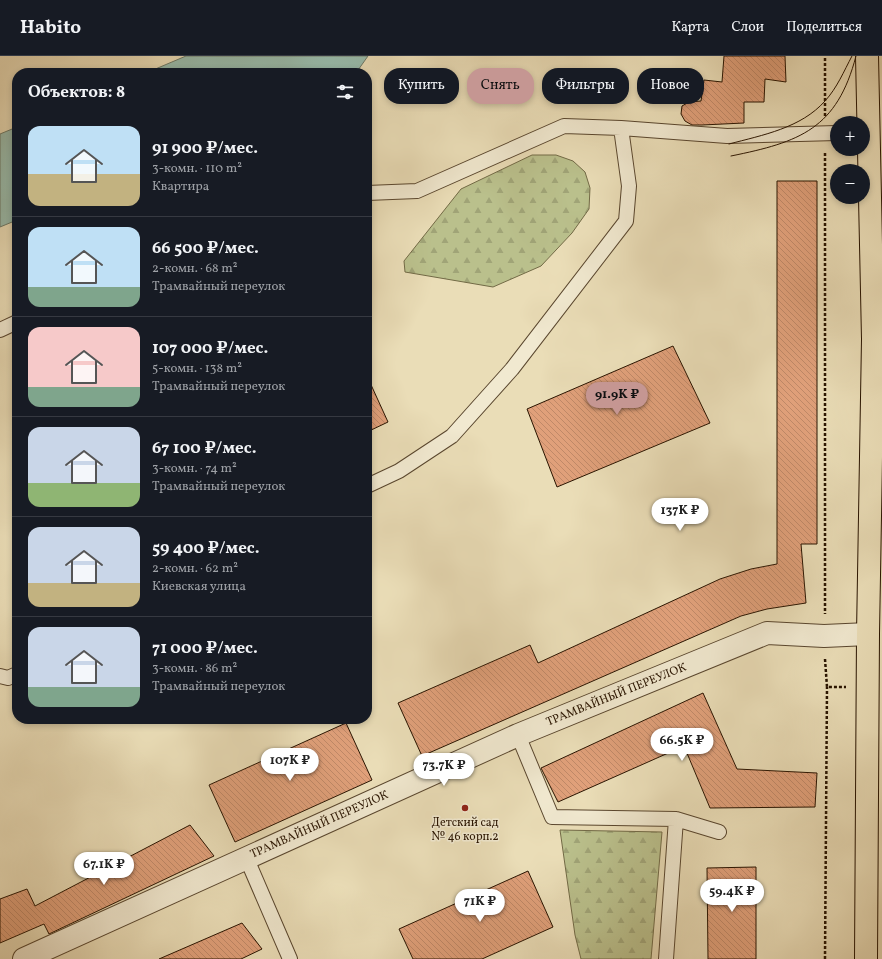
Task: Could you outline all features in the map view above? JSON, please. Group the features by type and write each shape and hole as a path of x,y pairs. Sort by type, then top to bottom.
{"main road":[{"path":"866,116 867,56"},
{"path":"866,959 869,688 875,634 873,340 867,156"}],"street":[{"name":"ТРАМВАЙНЫЙ ПЕРЕУЛОК","path":"24,959 246,857 518,735 767,633 824,636 875,634"}],"lane":[{"path":"372,193 417,191 564,126 621,128 728,136 830,133"},
{"path":"372,484 399,471 452,436 512,368 626,221 629,186 621,128"},
{"path":"0,330 12,324"},
{"path":"0,676 8,678 12,676"},
{"path":"518,735 552,817 676,819 719,832"},
{"path":"666,959 676,819"},
{"path":"246,857 290,959"}],"path":[{"path":"826,56 830,118"},
{"path":"825,959 827,687 824,636 826,600 831,156"},
{"path":"827,687 869,688"}],"green space":[{"path":"532,155 556,155 573,161 585,172 590,188 589,209 572,233 541,266 493,287 405,272 404,261 461,189"},
{"path":"560,830 662,832 651,959 581,959 575,935"}],"shaded area":[{"path":"186,56 368,56 360,68 158,68"},
{"path":"12,129 12,222 0,227 0,134"}],"building":[{"path":"724,56 785,56 786,82 765,79 764,102 744,102 744,123 692,125 685,121 681,114 682,106 686,104 704,104 704,80 722,82"},
{"path":"777,181 817,181 817,544 801,544 806,603 767,609 741,616 422,756 398,703 530,645 538,663 720,579 751,569 777,564"},
{"path":"673,346 710,423 557,487 527,409"},
{"path":"372,387 388,422 372,430"},
{"path":"703,693 737,769 817,773 815,807 710,808 684,746 558,802 541,768"},
{"path":"344,724 346,724 372,780 235,842 209,785"},
{"path":"190,825 214,856 49,934 44,924 0,943 0,899 27,889 35,906"},
{"path":"756,867 756,959 708,959 707,868"},
{"path":"528,871 553,927 482,959 413,959 399,929"},
{"path":"242,923 262,949 241,959 159,959"}],"tram line":[{"path":"729,144 768,134 805,118 825,101 833,91 852,56"},
{"path":"731,156 777,145 812,128 826,116 838,100 848,81 856,56"}],"place":[{"name":"Детский сад № 46 корп.2","path":"465,808"}]}
